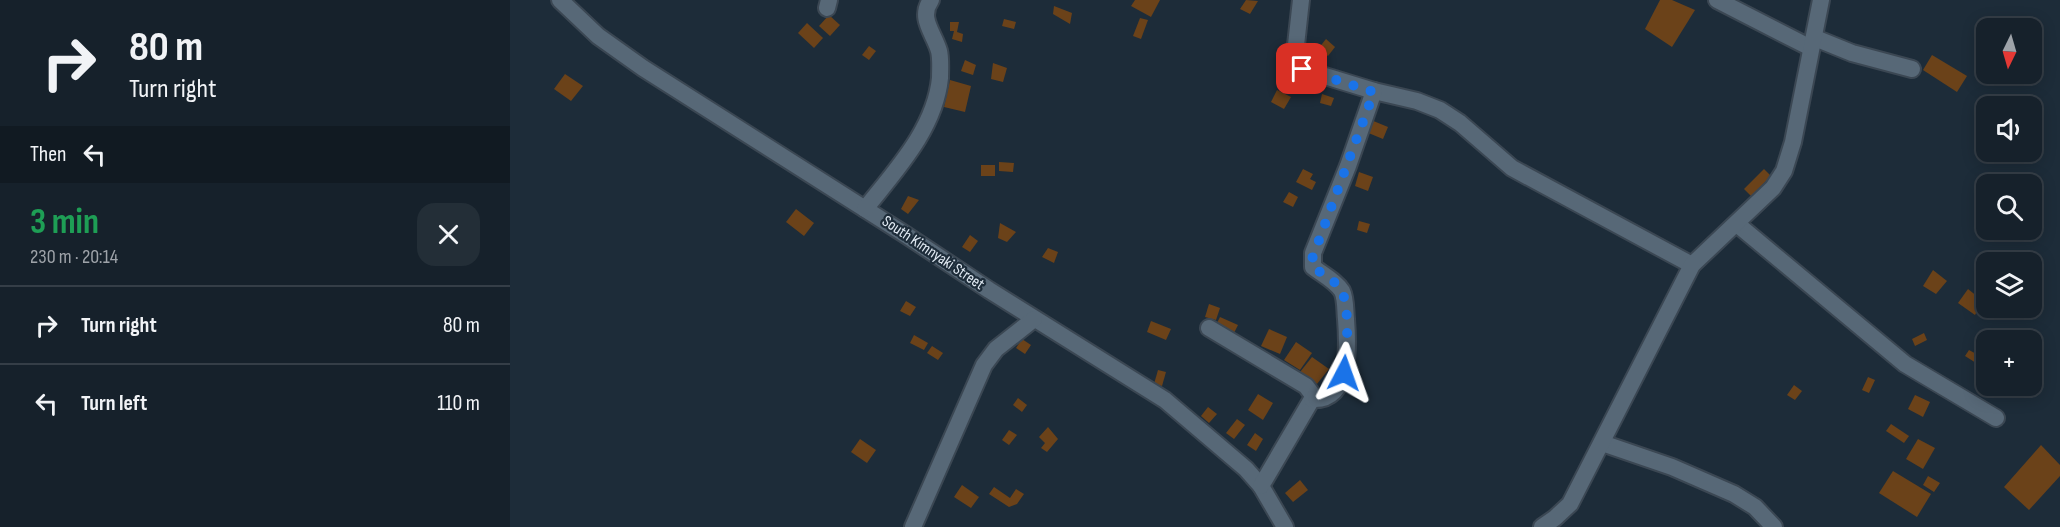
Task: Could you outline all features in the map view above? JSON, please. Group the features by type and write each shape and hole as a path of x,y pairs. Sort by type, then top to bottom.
{"street":[{"name":"South Kimnyaki Street","path":"560,0 616,50 1034,319 1098,356 1165,400 1230,453 1261,486 1285,527"},
{"path":"865,209 924,128 936,99 940,79 939,54 935,39 925,20 925,12 931,0"},
{"path":"1301,0 1296,63 1302,69 1374,92 1417,101 1440,110 1460,123 1512,168 1692,265"},
{"path":"1717,0 1813,43 1912,69"},
{"path":"1542,527 1570,504 1692,265 1773,188 1784,171 1793,142 1821,0"},
{"path":"1312,399 1323,399 1328,396 1341,381 1346,364 1347,331 1342,292 1337,285 1313,267 1312,259 1374,92"},
{"path":"1737,224 1905,364 1996,417"},
{"path":"913,527 984,365 996,349 1034,319"},
{"path":"1209,328 1306,386 1312,394 1312,399 1261,486"},
{"path":"1602,443 1671,467 1734,494 1755,507 1774,527"}],"building":[{"path":"1135,0 1160,0 1151,17 1131,6"},
{"path":"1246,0 1258,1 1250,14 1240,9"},
{"path":"1660,0 1672,0 1695,10 1672,47 1645,29"},
{"path":"1054,6 1072,13 1070,24 1053,14"},
{"path":"829,15 840,25 830,36 819,26"},
{"path":"1140,18 1148,20 1141,39 1133,36"},
{"path":"1004,19 1016,22 1014,29 1002,26"},
{"path":"950,22 959,22 957,32 963,34 962,42 952,39 954,31 950,31"},
{"path":"807,23 823,38 814,48 798,33"},
{"path":"1326,39 1335,47 1328,56 1318,49"},
{"path":"869,46 876,51 869,60 862,55"},
{"path":"1932,55 1967,76 1957,92 1923,70"},
{"path":"965,60 976,65 973,75 961,71"},
{"path":"993,63 1007,68 1003,82 991,79"},
{"path":"565,74 583,86 571,101 554,89"},
{"path":"950,80 971,86 965,112 944,107"},
{"path":"1277,90 1291,97 1284,109 1271,102"},
{"path":"1322,94 1334,98 1331,106 1320,103"},
{"path":"1371,120 1388,127 1383,139 1366,132"},
{"path":"999,162 1014,163 1013,172 999,171"},
{"path":"981,165 995,165 995,176 981,176"},
{"path":"1303,169 1313,174 1310,179 1316,182 1312,190 1296,182"},
{"path":"1764,169 1771,176 1751,196 1744,189"},
{"path":"1359,172 1373,177 1368,191 1355,186"},
{"path":"1289,192 1298,197 1293,207 1283,202"},
{"path":"908,196 919,200 908,214 901,209"},
{"path":"796,209 814,223 804,236 786,222"},
{"path":"1359,221 1370,224 1367,233 1357,230"},
{"path":"1000,223 1016,232 1007,242 998,238"},
{"path":"970,235 978,241 970,252 962,247"},
{"path":"1048,248 1058,252 1054,263 1042,257"},
{"path":"1933,270 1947,281 1936,294 1923,286"},
{"path":"1968,289 1976,295 1975,315 1958,303"},
{"path":"906,301 916,307 910,316 900,311"},
{"path":"1209,304 1220,308 1216,320 1205,317"},
{"path":"1220,317 1238,325 1233,335 1215,327"},
{"path":"1151,321 1171,329 1166,340 1147,332"},
{"path":"1269,329 1287,337 1280,354 1261,346"},
{"path":"1924,333 1927,340 1915,346 1912,339"},
{"path":"914,335 928,343 924,350 910,343"},
{"path":"1022,339 1031,345 1025,354 1016,348"},
{"path":"1296,342 1312,353 1300,370 1284,360"},
{"path":"932,346 943,353 938,360 927,353"},
{"path":"1969,350 1976,354 1976,363 1965,356"},
{"path":"1312,357 1329,369 1317,384 1300,372"},
{"path":"1158,370 1166,372 1162,386 1154,384"},
{"path":"1868,377 1875,380 1869,393 1862,390"},
{"path":"1794,385 1802,391 1795,400 1787,395"},
{"path":"1258,394 1273,403 1263,420 1248,410"},
{"path":"1915,395 1930,402 1923,417 1908,409"},
{"path":"1018,398 1027,405 1022,412 1013,405"},
{"path":"1208,407 1217,414 1209,423 1201,416"},
{"path":"1237,419 1245,425 1234,439 1226,433"},
{"path":"1891,424 1909,436 1904,443 1886,431"},
{"path":"1048,427 1058,439 1047,452 1041,448 1045,443 1039,437"},
{"path":"1009,430 1017,435 1009,445 1002,440"},
{"path":"1255,433 1263,439 1256,451 1247,445"},
{"path":"860,439 876,450 867,463 851,452"},
{"path":"1918,439 1935,448 1923,469 1906,459"},
{"path":"2041,445 2060,465 2060,476 2029,510 2004,487"},
{"path":"1893,471 1931,494 1917,517 1879,493"},
{"path":"1928,476 1940,483 1934,492 1923,485"},
{"path":"1300,480 1308,490 1293,502 1285,493"},
{"path":"962,485 979,497 971,508 954,497"},
{"path":"994,487 1010,498 1016,489 1024,494 1017,504 1009,507 989,494"}],"route":[{"path":"1302,69 1374,92 1312,259 1313,267 1337,285 1342,292 1347,331 1344,373"}]}
